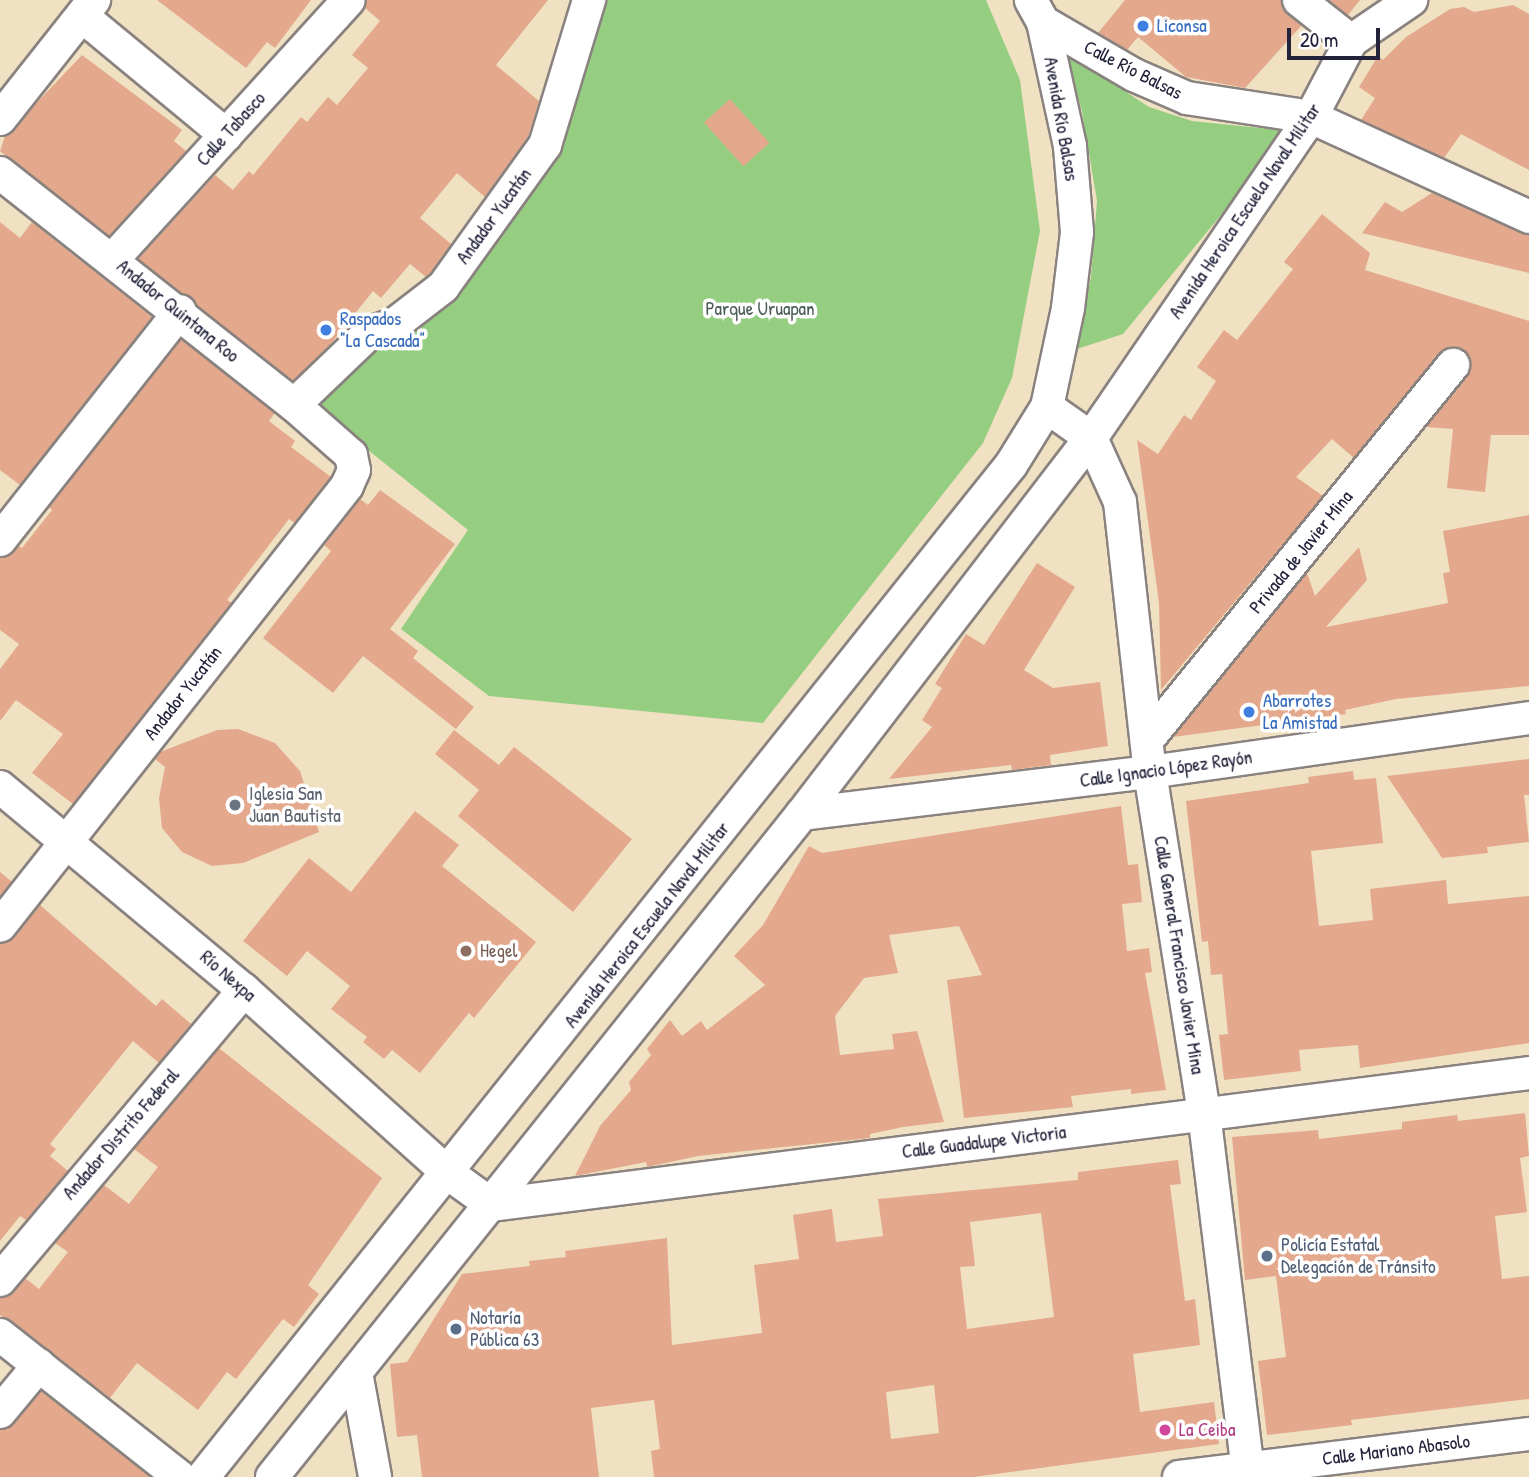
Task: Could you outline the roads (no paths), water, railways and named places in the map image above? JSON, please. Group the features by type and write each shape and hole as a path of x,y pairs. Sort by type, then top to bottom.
{"street":[{"name":"Calle Tabasco","path":"113,259 349,0"},
{"name":"Andador Yucatán","path":"294,405 368,334 395,324 443,287 545,145 589,0"},
{"path":"1299,0 1351,41 1382,0"},
{"name":"Avenida Heroica Escuela Naval Militar","path":"272,1477 802,814 1091,438 1311,117 1351,41 1411,0"},
{"path":"0,119 88,8 226,135"},
{"name":"Calle Río Balsas","path":"1037,11 1133,75 1186,98 1311,117 1529,218"},
{"name":"Avenida Río Balsas","path":"1037,11 1070,146 1077,232 1068,308 1047,407"},
{"name":"Andador Quintana Roo","path":"0,173 180,311 351,455"},
{"path":"0,540 180,311"},
{"name":"Privada de Javier Mina","path":"1148,739 1453,365"},
{"path":"1047,407 1091,438"},
{"name":"Avenida Heroica Escuela Naval Militar","path":"203,1477 449,1174 1011,465 1047,407"},
{"name":"Calle General Francisco Javier Mina","path":"1091,438 1120,502 1150,772 1204,1113 1248,1472"},
{"name":"Andador Yucatán","path":"0,926 347,486 354,470 351,455"},
{"name":"Calle Ignacio López Rayón","path":"802,814 1150,772 1529,718"},
{"name":"Río Nexpa","path":"0,786 67,839 244,990 449,1174"},
{"name":"Andador Distrito Federal","path":"0,1280 244,990"},
{"name":"Calle Guadalupe Victoria","path":"492,1205 1529,1073"},
{"path":"449,1174 492,1205"},
{"path":"0,1335 180,1477"},
{"path":"0,1412 39,1365"},
{"path":"356,1372 375,1477"},
{"name":"Calle Mariano Abasolo","path":"1180,1477 1248,1472 1529,1434"}],"place":[{"name":"Liconsa","path":"1143,26"},
{"name":"Raspados \"La Cascada\"","path":"326,330"},
{"name":"Abarrotes La Amistad","path":"1249,712"},
{"name":"Iglesia San Juan Bautista","path":"235,805"},
{"name":"Hegel","path":"466,951"},
{"name":"Policía Estatal Delegación de Tránsito","path":"1267,1256"},
{"name":"Notaría Pública 63","path":"456,1329"},
{"name":"La Ceiba","path":"1165,1430"}],"park label":[{"name":"Parque Uruapan","path":"760,309"}]}
